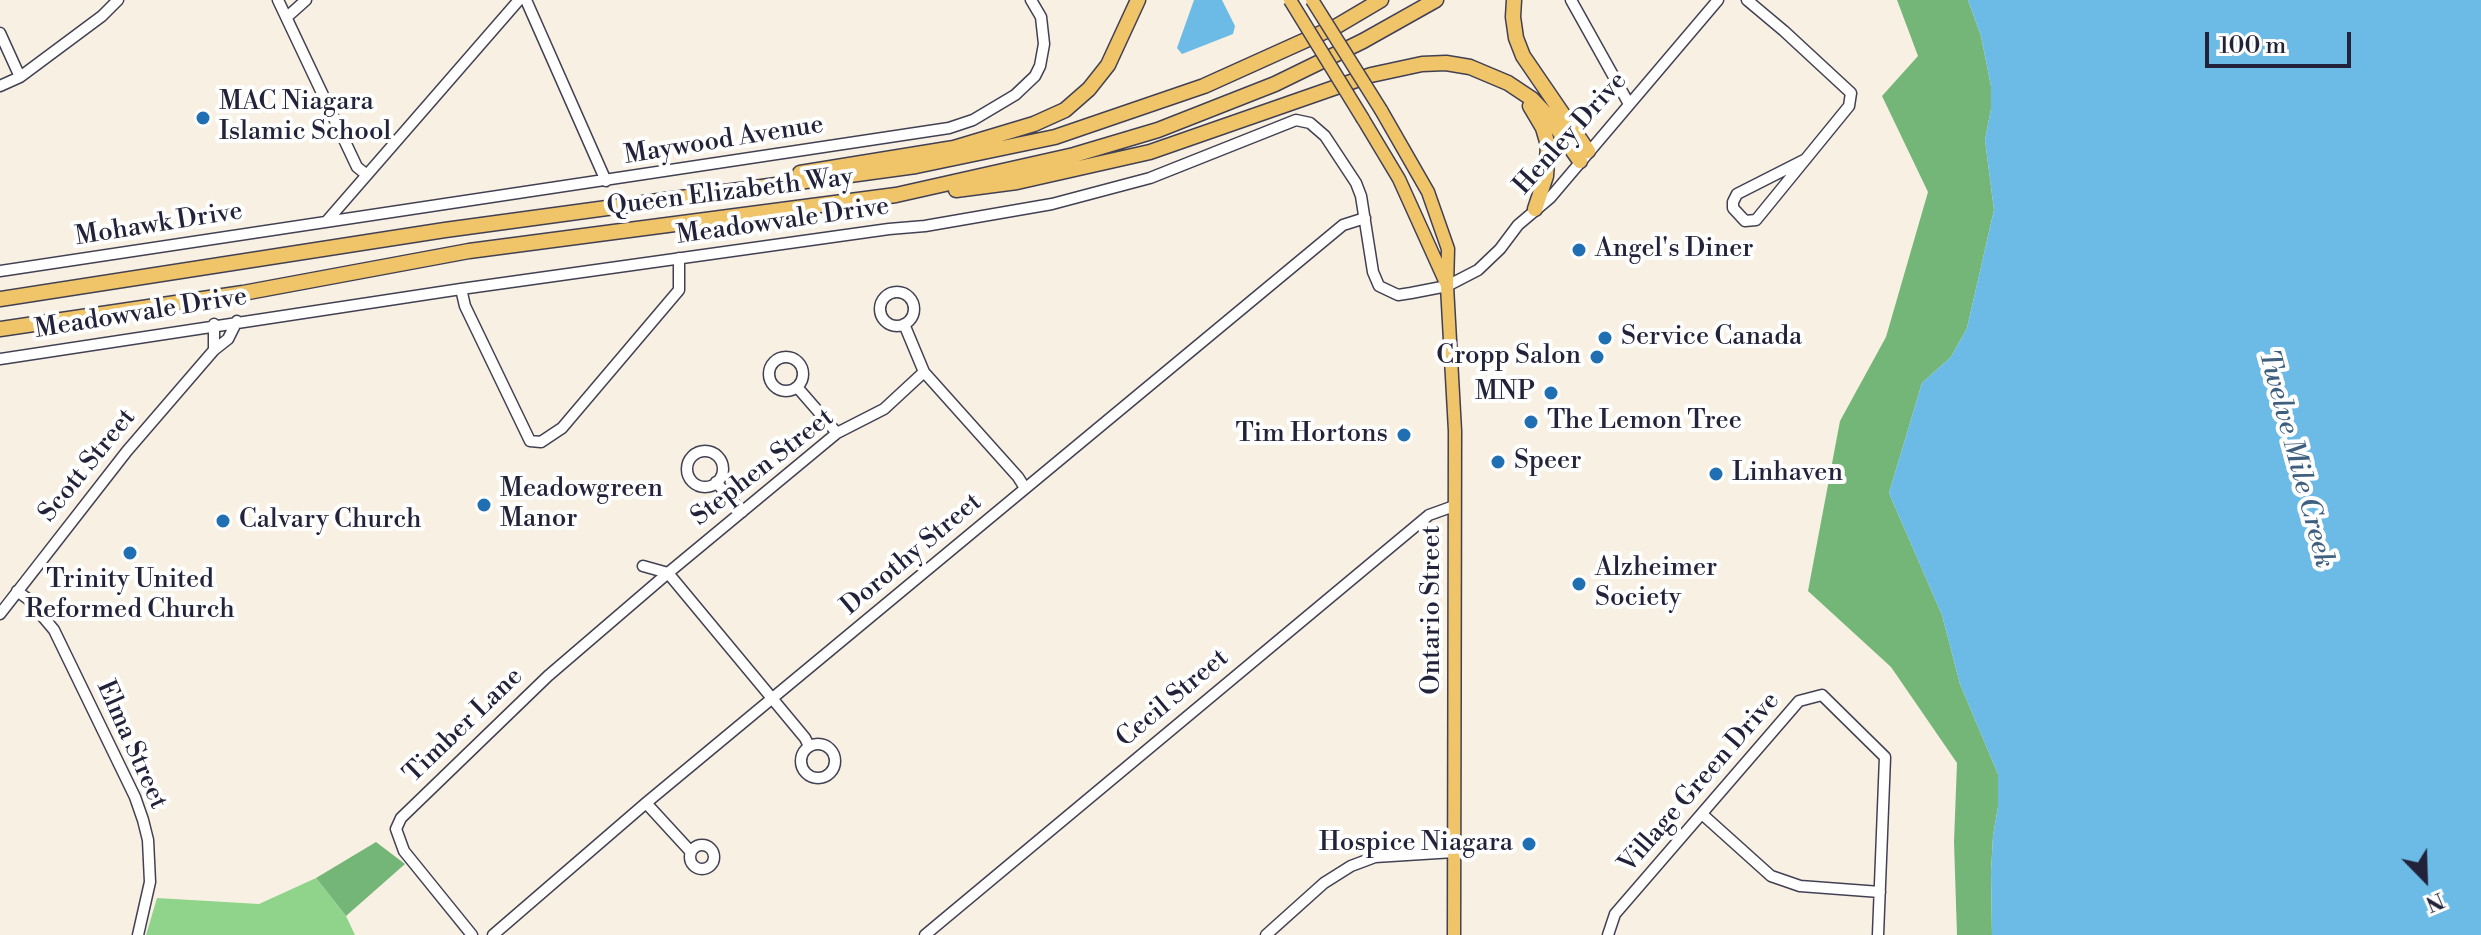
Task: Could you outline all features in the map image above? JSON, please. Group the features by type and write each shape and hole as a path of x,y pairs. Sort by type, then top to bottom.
{"highway":[{"path":"484,225 954,148 1034,124 1065,110 1089,89 1108,65 1138,0"},
{"name":"Queen Elizabeth Way","path":"0,299 484,225 916,166 1055,137 1204,86 1337,26 1381,0"},
{"name":"Queen Elizabeth Way","path":"0,329 243,293 469,251 896,195 1074,155 1158,130 1275,84 1363,41 1436,0"},
{"path":"1514,0 1516,38 1523,56 1584,156"},
{"path":"896,195 1017,182 1150,152 1371,75 1409,65 1446,63 1470,67 1508,83 1532,99 1584,156"},
{"path":"1508,83 1534,111 1548,145 1546,176 1535,209"}],"main road":[{"name":"Ontario Street","path":"1290,0 1399,179 1447,286"},
{"name":"Ontario Street","path":"1312,0 1428,192 1448,249 1447,286 1455,431 1454,935"}],"street":[{"path":"0,86 20,77 102,16 118,0"},
{"path":"278,0 357,167 367,175"},
{"path":"287,17 306,0"},
{"path":"325,222 519,0"},
{"path":"526,0 606,181"},
{"name":"Maywood Avenue","path":"325,222 949,128 973,120 1015,95 1035,76 1044,44 1041,17 1031,0"},
{"path":"1571,0 1629,104"},
{"name":"Henley Drive","path":"1447,286 1478,270 1535,209 1550,198 1718,0"},
{"path":"1747,0 1851,93 1849,106 1806,159 1756,220 1745,221 1733,208 1737,194 1806,159"},
{"path":"0,33 20,77"},
{"name":"Meadowvale Drive","path":"0,359 214,324 925,226 1052,204 1150,178 1296,120 1310,123 1325,136 1361,196 1373,272 1379,286 1398,295 1447,286"},
{"name":"Dorothy Street","path":"493,935 646,803 1343,225 1365,218"},
{"name":"Mohawk Drive","path":"0,271 325,222"},
{"path":"461,289 465,306 530,441 541,442 562,428 679,290 679,258"},
{"name":"Scott Street","path":"0,614 133,443 214,350 228,339 237,321"},
{"path":"214,324 214,350"},
{"path":"904,324 924,372 1025,488"},
{"name":"Stephen Street","path":"668,573 837,433 884,409 924,372"},
{"path":"797,387 837,433"},
{"path":"716,482 742,512"},
{"name":"Cecil Street","path":"925,935 1429,515 1454,506"},
{"path":"643,566 668,573 809,746"},
{"name":"Timber Lane","path":"472,935 404,851 396,829 401,818 548,676 668,573"},
{"name":"Elma Street","path":"17,591 28,599 54,630 135,797 148,840 150,882 138,935"},
{"name":"Village Green Drive","path":"1608,935 1615,914 1799,701 1822,695 1885,757 1878,935"},
{"path":"646,803 691,852"},
{"path":"1702,814 1771,876 1800,886 1880,892"},
{"path":"1266,935 1324,883 1351,866 1375,857 1454,852"}],"green space":[{"path":"1897,0 1968,0 1981,36 1991,86 1991,109 1985,140 1994,210 1967,328 1951,357 1922,383 1889,493 1942,615 1960,684 1998,774 1991,872 1992,935 1957,935 1954,842 1957,763 1891,667 1808,591 1840,421 1886,337 1928,192 1882,96 1918,56"},
{"path":"376,842 405,864 346,916 316,878"},
{"path":"316,878 346,916 355,935 146,935 157,898 259,904"}],"water":[{"path":"1194,0 1222,0 1235,26 1233,34 1182,54 1177,48"},
{"name":"Twelve Mile Creek","path":"1968,0 2481,0 2481,935 1992,935 1991,872 1998,774 1960,684 1942,615 1889,493 1922,383 1951,357 1967,328 1994,210 1985,140 1991,109 1991,86 1981,36"}],"place":[{"name":"MAC Niagara Islamic School","path":"203,118"},
{"name":"Angel's Diner","path":"1579,250"},
{"name":"Service Canada","path":"1605,338"},
{"name":"Cropp Salon","path":"1597,357"},
{"name":"MNP","path":"1551,393"},
{"name":"The Lemon Tree","path":"1531,422"},
{"name":"Tim Hortons","path":"1404,435"},
{"name":"Speer","path":"1498,462"},
{"name":"Linhaven","path":"1716,474"},
{"name":"Meadowgreen Manor","path":"484,505"},
{"name":"Calvary Church","path":"223,521"},
{"name":"Trinity United Reformed Church","path":"130,553"},
{"name":"Alzheimer Society","path":"1579,584"},
{"name":"Hospice Niagara","path":"1529,844"}]}
